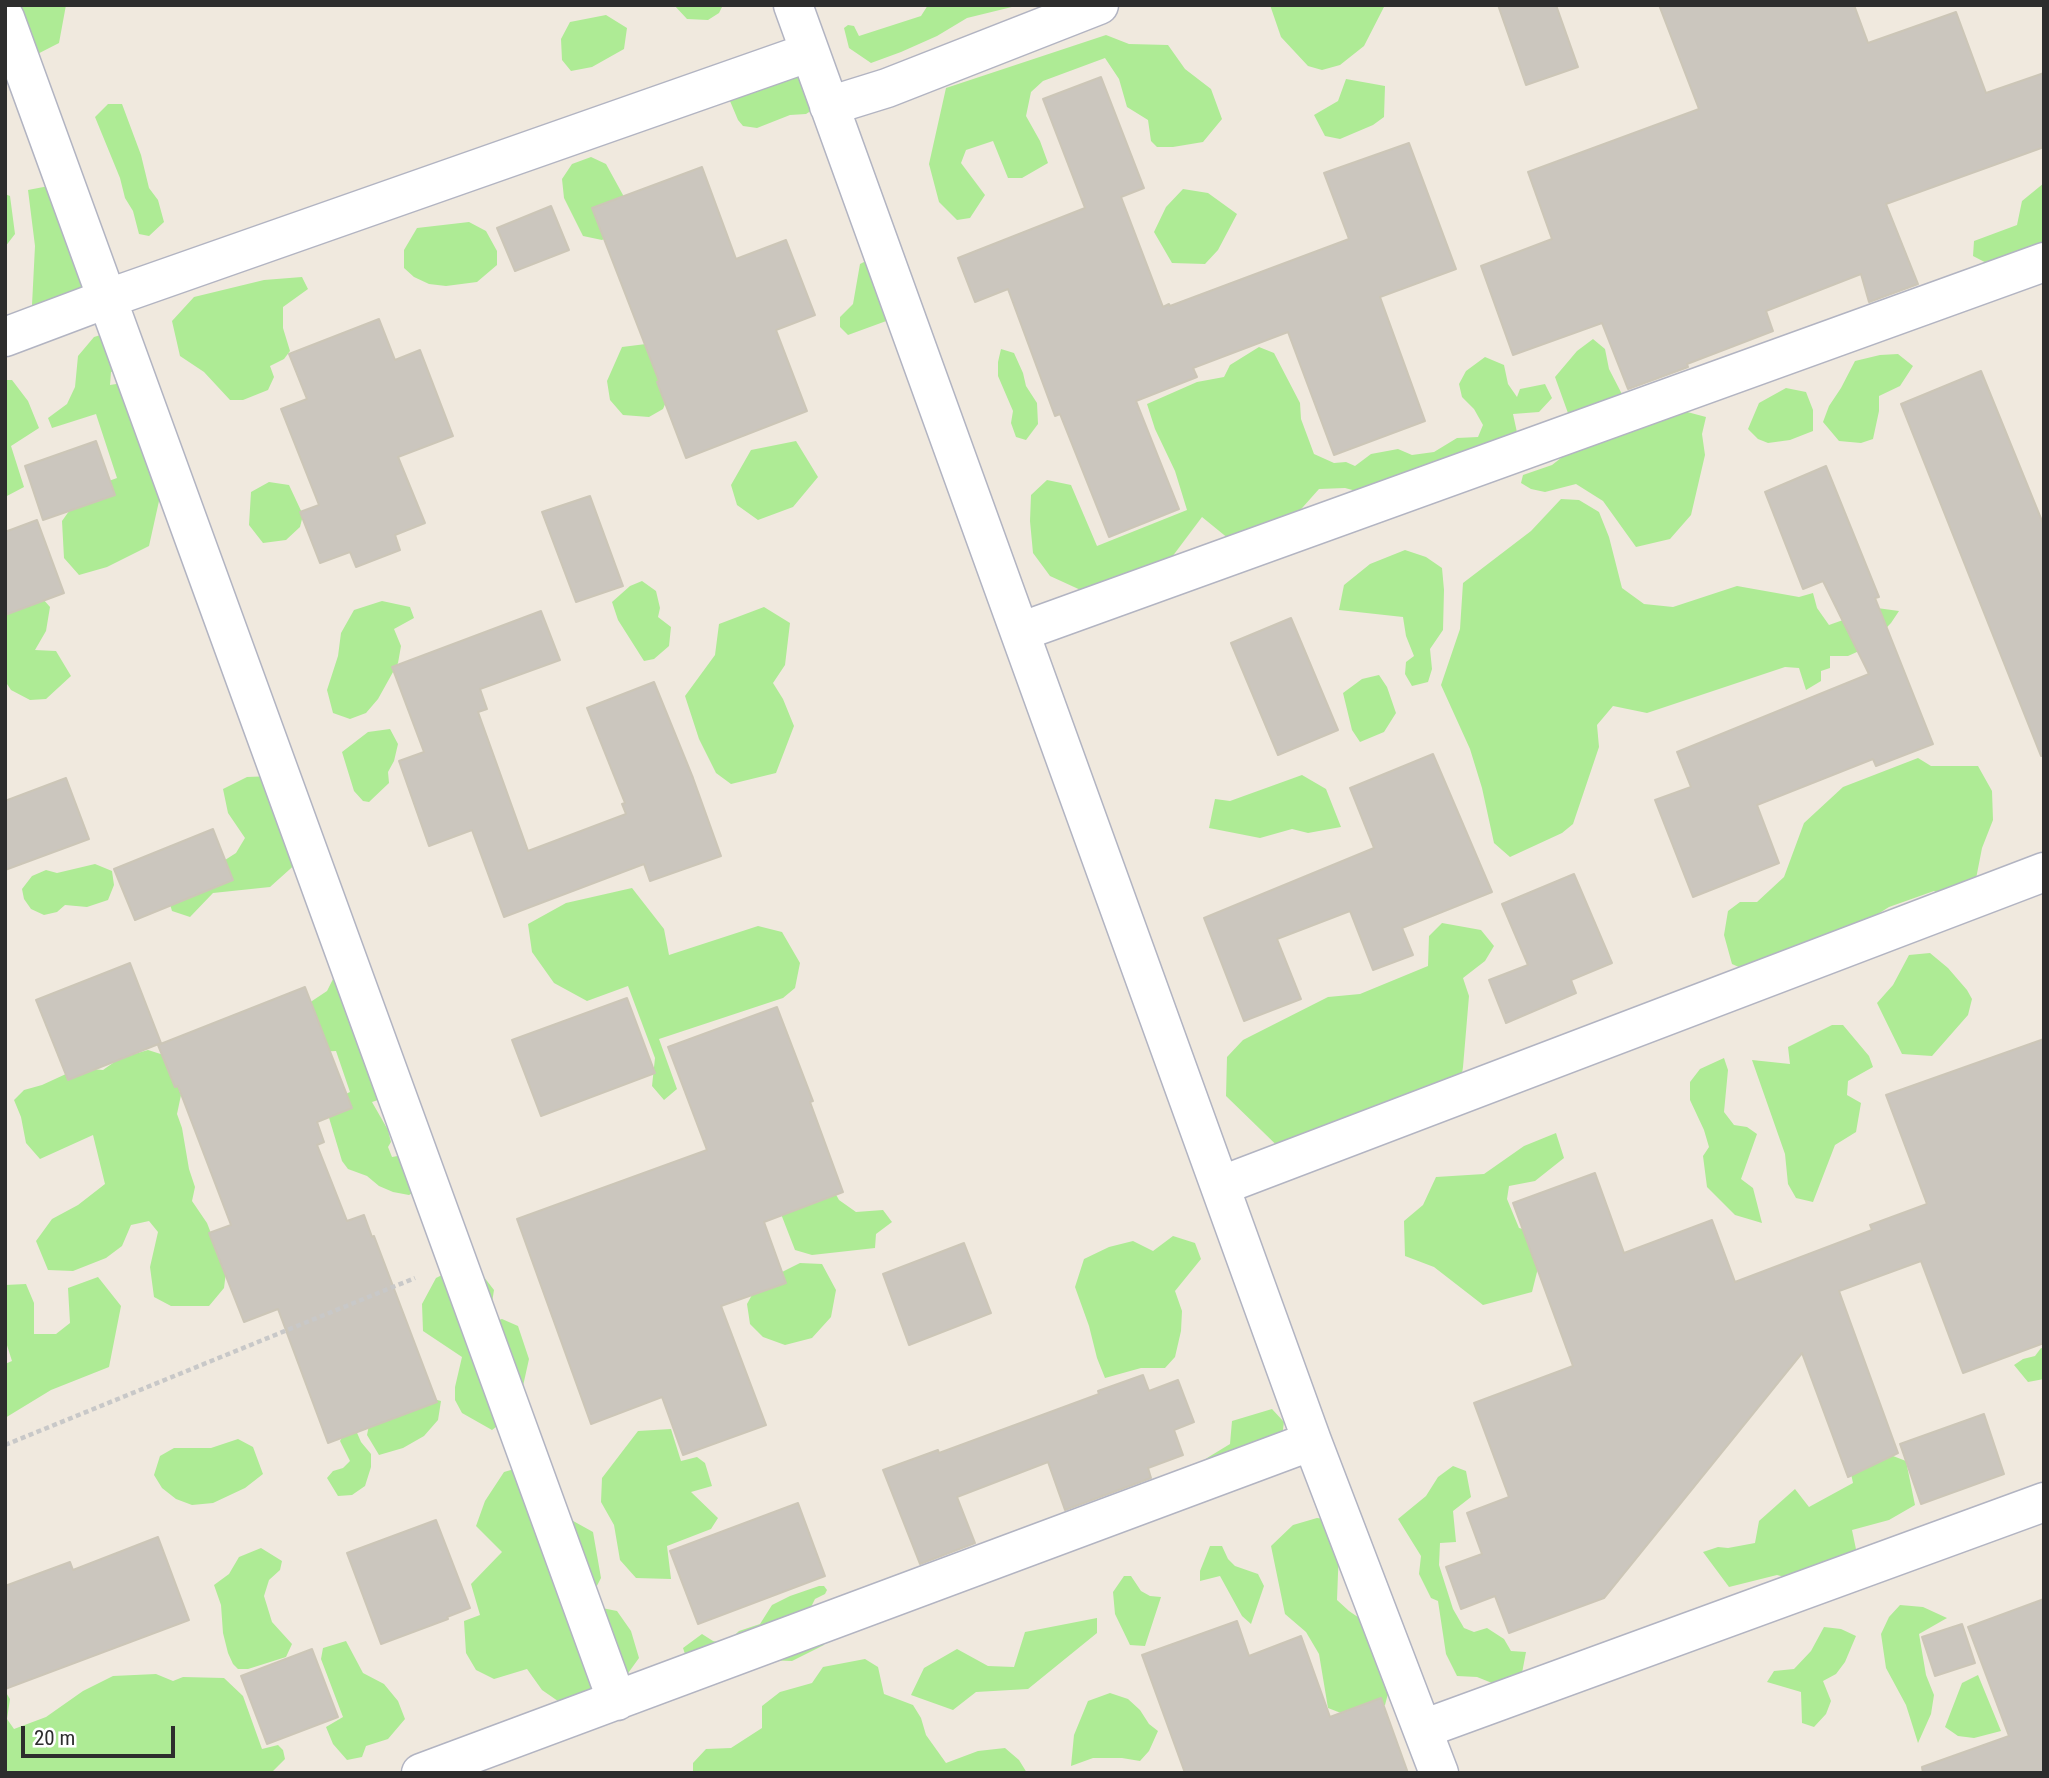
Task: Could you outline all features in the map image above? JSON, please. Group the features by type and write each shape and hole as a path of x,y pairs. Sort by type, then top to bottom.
{"street":[{"path":"793,5 1312,1441 1439,1773"},
{"path":"830,106 887,88 1099,5"},
{"path":"5,18 617,1701"},
{"path":"5,337 106,299 810,52"},
{"path":"1020,632 2044,262"},
{"path":"1220,1186 2044,872"},
{"path":"421,1773 1312,1441"},
{"path":"1423,1729 2044,1502"}],"path":[{"path":"5,1445 458,1260"}],"green space":[{"path":"5,5 66,5 59,43 16,65"},
{"path":"674,5 723,5 719,13 708,20 687,19"},
{"path":"928,5 1020,5 967,18 937,36 871,63 849,48 844,28 848,25 854,26 859,36 921,16"},
{"path":"1270,5 1385,5 1364,46 1340,65 1322,70 1308,66 1281,37"},
{"path":"606,15 627,28 624,49 592,67 571,71 562,60 561,39 570,22"},
{"path":"1106,35 1129,44 1168,45 1185,69 1211,89 1222,119 1203,142 1157,147 1151,141 1148,120 1127,107 1119,79 1105,58 1043,81 1031,92 1026,116 1048,163 1022,178 1008,178 993,141 966,150 961,163 985,195 970,218 957,220 939,202 929,164 946,88"},
{"path":"788,60 820,105 806,114 790,115 757,128 743,126 730,101 739,88"},
{"path":"1346,79 1385,86 1384,117 1373,125 1340,139 1325,136 1314,115 1338,101"},
{"path":"108,104 122,104 141,155 149,188 158,200 164,222 149,236 139,234 133,211 125,198 120,178 95,117"},
{"path":"591,157 606,164 623,195 627,217 620,231 602,240 583,236 564,198 562,179 572,164"},
{"path":"2044,183 2044,277 2000,270 1973,256 1974,241 2017,225 2022,201"},
{"path":"54,185 95,236 79,311 43,324 32,305 35,246 28,190"},
{"path":"1183,189 1208,193 1237,214 1218,250 1205,264 1172,263 1154,232 1166,207"},
{"path":"5,194 10,196 15,234 5,247"},
{"path":"469,222 486,231 497,251 497,265 477,282 446,286 429,284 414,277 404,268 404,250 417,228"},
{"path":"878,255 889,320 848,335 840,327 840,317 853,304 860,264"},
{"path":"302,277 308,289 283,307 283,328 290,351 284,359 270,366 274,377 268,390 243,400 230,400 204,372 180,356 172,321 194,297 264,280"},
{"path":"130,326 131,367 111,372 110,385 129,382 168,483 159,501 149,546 107,567 79,575 64,558 62,521 84,490 117,478 96,414 52,428 48,418 67,404 75,387 78,356 94,337"},
{"path":"1593,339 1605,349 1609,369 1626,402 1573,427 1555,377 1577,351"},
{"path":"646,344 669,395 663,409 649,417 623,415 610,400 607,381 622,347"},
{"path":"1259,347 1274,353 1300,403 1301,419 1314,454 1334,463 1346,462 1355,466 1371,454 1398,449 1412,455 1434,452 1457,438 1478,437 1483,425 1474,409 1462,397 1459,384 1466,371 1485,357 1504,365 1508,384 1517,397 1520,389 1545,384 1552,398 1539,412 1513,414 1518,437 1371,495 1345,488 1319,489 1287,525 1229,539 1202,517 1160,573 1085,592 1050,576 1033,553 1031,495 1047,480 1071,485 1097,546 1187,510 1175,471 1155,429 1147,404 1197,382 1224,377 1230,365"},
{"path":"1001,349 1014,353 1026,386 1037,403 1038,424 1026,440 1016,437 1011,423 1013,411 998,376"},
{"path":"1898,354 1913,366 1900,386 1879,396 1873,439 1861,443 1839,441 1823,422 1829,406 1855,361"},
{"path":"5,380 12,380 28,401 39,428 11,446 24,487 5,497"},
{"path":"1786,388 1806,392 1813,410 1813,431 1790,440 1768,443 1758,439 1748,429 1759,403"},
{"path":"1676,409 1706,417 1702,434 1705,455 1691,515 1670,539 1636,547 1603,501 1576,484 1545,492 1531,489 1521,483 1523,475 1552,465 1570,451"},
{"path":"796,441 818,477 793,507 758,520 737,505 731,485 751,450"},
{"path":"269,482 289,485 303,515 300,527 286,540 263,543 249,525 251,492"},
{"path":"1561,499 1579,500 1599,512 1609,537 1622,588 1644,604 1673,607 1737,586 1799,597 1813,593 1817,608 1829,625 1877,608 1899,611 1868,647 1848,656 1830,656 1830,668 1821,671 1821,681 1806,690 1799,668 1785,667 1647,713 1613,706 1597,725 1599,747 1573,824 1562,833 1510,857 1494,843 1470,749 1441,685 1460,629 1463,583 1531,531"},
{"path":"1405,550 1426,557 1442,568 1444,590 1443,630 1430,649 1432,669 1428,682 1412,686 1405,674 1406,662 1414,656 1406,636 1403,617 1339,610 1344,585 1370,564"},
{"path":"642,581 656,591 660,608 658,617 671,627 669,646 654,659 644,661 618,620 612,602 630,586"},
{"path":"35,590 50,607 46,631 35,650 56,651 71,676 46,699 30,700 11,690 5,681 5,594"},
{"path":"382,601 410,607 414,618 394,629 401,646 398,663 378,699 366,713 350,719 333,713 327,690 338,656 341,633 354,610"},
{"path":"764,607 790,623 785,665 773,683 794,726 776,773 731,784 716,773 699,739 685,696 715,655 719,624"},
{"path":"1379,675 1387,687 1396,713 1384,732 1360,742 1352,730 1343,693 1362,679"},
{"path":"390,729 398,744 388,772 389,783 369,802 363,801 354,791 342,752 368,732"},
{"path":"1918,758 1931,766 1978,766 1992,791 1993,820 1982,848 1974,889 1955,903 1934,891 1889,907 1851,931 1757,975 1732,964 1724,935 1728,911 1740,902 1757,902 1784,877 1804,823 1843,787"},
{"path":"1302,775 1326,789 1341,827 1308,833 1292,829 1260,838 1209,828 1215,799 1230,801"},
{"path":"273,776 299,861 270,887 213,893 190,917 172,911 166,891 212,862 225,860 236,853 245,838 228,813 223,789 247,777"},
{"path":"95,864 112,871 114,885 108,900 87,907 65,905 57,912 44,915 31,909 24,899 22,889 32,876 46,870 57,873"},
{"path":"632,888 664,929 669,955 758,926 782,932 800,963 795,988 783,998 659,1039 677,1089 664,1100 652,1086 655,1058 628,986 587,1001 554,983 532,952 528,924 566,903"},
{"path":"1442,923 1481,930 1494,946 1485,961 1463,978 1469,996 1456,1111 1297,1165 1226,1096 1227,1057 1243,1040 1328,997 1360,994 1428,966 1429,936"},
{"path":"1930,953 1948,968 1967,990 1972,999 1968,1015 1932,1056 1902,1054 1877,1003 1893,985 1909,955"},
{"path":"345,978 387,1097 372,1102 388,1130 391,1142 388,1147 392,1157 409,1154 424,1186 409,1195 379,1186 367,1176 348,1169 342,1161 327,1111 328,1102 350,1092 336,1051 314,1052 297,1011 327,991 333,979"},
{"path":"1832,1025 1843,1025 1869,1056 1873,1067 1848,1081 1847,1095 1861,1103 1856,1132 1835,1145 1813,1202 1796,1198 1788,1184 1785,1154 1752,1060 1790,1064 1788,1047"},
{"path":"148,1050 167,1056 181,1095 177,1114 195,1187 192,1201 207,1223 226,1272 224,1288 209,1306 171,1306 154,1297 150,1267 158,1232 149,1221 131,1225 122,1246 106,1258 73,1271 48,1270 36,1241 52,1219 78,1205 105,1184 93,1135 40,1159 26,1143 21,1117 14,1100 24,1090 79,1068 103,1070 120,1058"},
{"path":"1724,1058 1728,1070 1724,1112 1734,1125 1747,1127 1757,1134 1741,1179 1753,1188 1762,1223 1735,1215 1707,1187 1703,1156 1709,1147 1690,1100 1690,1082 1700,1069"},
{"path":"1556,1133 1564,1158 1535,1181 1509,1186 1507,1199 1519,1228 1530,1231 1541,1256 1532,1292 1483,1305 1434,1267 1405,1256 1404,1221 1423,1205 1436,1177 1484,1174 1524,1146"},
{"path":"824,1173 839,1200 856,1212 883,1210 892,1222 876,1234 875,1248 812,1255 795,1250 781,1214"},
{"path":"1173,1236 1195,1243 1201,1259 1175,1291 1182,1311 1175,1357 1165,1368 1141,1368 1105,1378 1075,1287 1084,1259 1109,1247 1133,1241 1153,1251"},
{"path":"800,1263 822,1264 836,1290 831,1317 812,1338 785,1345 763,1337 750,1324 747,1304 758,1284"},
{"path":"477,1268 494,1290 491,1309 480,1325 502,1319 518,1326 529,1359 513,1414 492,1430 462,1413 455,1400 462,1357 423,1331 422,1304 436,1278 452,1270"},
{"path":"98,1277 121,1306 109,1367 51,1390 5,1418 5,1364 12,1361 5,1339 5,1285 26,1284 34,1303 34,1334 56,1334 70,1323 68,1288"},
{"path":"2041,1348 2044,1349 2044,1379 2028,1382 2014,1365 2035,1356"},
{"path":"422,1396 441,1401 438,1420 424,1436 403,1448 379,1455 367,1435 371,1415"},
{"path":"1272,1409 1284,1422 1282,1437 1198,1468 1207,1458 1230,1444 1232,1421"},
{"path":"355,1428 361,1442 371,1454 371,1467 365,1486 352,1495 338,1496 327,1478 350,1461 340,1441 347,1429"},
{"path":"671,1429 681,1461 697,1457 705,1463 712,1486 691,1492 718,1518 711,1529 667,1546 671,1579 636,1578 620,1560 614,1525 601,1502 602,1478 638,1431"},
{"path":"238,1439 253,1447 263,1474 245,1488 213,1503 192,1505 176,1499 162,1488 154,1475 160,1456 174,1448 211,1448"},
{"path":"1893,1456 1906,1461 1915,1505 1889,1520 1852,1530 1857,1554 1796,1580 1777,1575 1729,1587 1703,1552 1718,1547 1755,1543 1759,1521 1795,1489 1809,1507 1853,1483 1850,1469 1872,1459"},
{"path":"528,1465 557,1512 593,1532 601,1578 587,1605 617,1611 631,1631 639,1658 626,1676 581,1717 542,1690 527,1669 494,1679 476,1670 466,1653 464,1621 480,1615 471,1584 502,1552 476,1526 485,1501 504,1472"},
{"path":"1453,1466 1466,1471 1471,1497 1453,1511 1456,1542 1440,1543 1439,1565 1453,1609 1464,1628 1474,1632 1487,1628 1504,1639 1511,1651 1526,1652 1522,1673 1497,1685 1477,1677 1457,1676 1446,1654 1438,1601 1431,1598 1419,1574 1421,1556 1398,1519 1426,1496 1438,1477"},
{"path":"1317,1518 1340,1521 1337,1600 1393,1641 1395,1667 1385,1705 1359,1720 1328,1708 1319,1654 1306,1632 1285,1614 1271,1546 1293,1525"},
{"path":"1210,1546 1222,1546 1235,1566 1258,1574 1264,1586 1251,1624 1242,1616 1220,1576 1200,1581 1200,1571"},
{"path":"261,1548 282,1561 280,1570 269,1580 264,1596 272,1622 292,1644 286,1657 248,1669 238,1669 228,1653 221,1605 214,1585 229,1574 239,1557"},
{"path":"1124,1576 1131,1576 1141,1591 1150,1596 1161,1597 1145,1646 1130,1645 1115,1614 1113,1592"},
{"path":"824,1586 827,1590 815,1599 807,1615 827,1631 824,1645 792,1661 686,1657 683,1648 702,1634 725,1644 739,1631 760,1624 772,1605"},
{"path":"1900,1605 1923,1607 1947,1618 1919,1634 1926,1675 1934,1695 1931,1714 1918,1743 1906,1705 1886,1668 1881,1634 1889,1617"},
{"path":"1097,1618 1097,1633 1028,1689 976,1692 953,1710 911,1695 924,1668 957,1649 988,1666 1014,1667 1025,1632"},
{"path":"1824,1627 1841,1629 1856,1636 1845,1662 1836,1674 1823,1681 1831,1701 1826,1714 1814,1727 1802,1723 1801,1692 1767,1682 1774,1671 1794,1669 1811,1651"},
{"path":"346,1641 363,1673 384,1684 398,1701 405,1719 388,1739 366,1746 362,1757 347,1760 333,1744 326,1727 343,1717 321,1659 323,1648"},
{"path":"865,1659 878,1667 884,1694 913,1705 921,1718 926,1735 946,1763 978,1751 1005,1748 1019,1760 1027,1773 693,1773 693,1763 706,1749 731,1748 762,1728 762,1706 780,1692 812,1683 823,1667"},
{"path":"156,1674 173,1681 183,1677 224,1678 243,1696 262,1749 278,1745 283,1750 285,1759 271,1773 5,1773 5,1691 10,1699 7,1719 14,1729 46,1717 83,1691 113,1676"},
{"path":"1978,1675 2001,1731 1974,1738 1958,1736 1945,1727 1962,1683"},
{"path":"1110,1693 1128,1699 1158,1731 1149,1751 1140,1761 1093,1758 1071,1766 1074,1735 1088,1701"}],"building":[{"path":"1498,5 1556,5 1578,67 1526,85"},
{"path":"1659,5 1854,5 1868,43 1956,12 1986,93 2044,73 2044,147 1886,204 1918,284 1869,302 1861,274 1766,311 1773,331 1628,389 1602,323 1513,355 1481,266 1552,239 1528,172 1699,109"},
{"path":"1101,77 1144,188 1121,197 1163,307 1349,239 1324,173 1409,143 1456,269 1380,297 1425,421 1334,455 1288,332 1193,368 1197,377 1136,401 1179,509 1109,537 1060,414 1055,416 1008,289 975,302 958,258 1085,208 1043,99"},
{"path":"702,167 736,259 786,240 815,315 776,330 807,411 686,458 592,208"},
{"path":"551,206 569,250 515,271 497,228"},
{"path":"379,319 395,360 420,350 453,436 398,457 425,523 395,535 400,550 356,567 350,552 320,563 300,512 319,505 281,409 307,399 289,354"},
{"path":"1981,371 2044,526 2044,755 2041,756 1901,404"},
{"path":"96,441 115,495 43,520 25,466"},
{"path":"1826,466 1879,597 1875,598 1933,744 1876,766 1873,759 1757,805 1779,863 1693,897 1655,800 1691,787 1677,752 1869,674 1823,581 1803,589 1765,492"},
{"path":"590,496 623,586 576,602 542,512"},
{"path":"37,520 64,593 5,615 5,532"},
{"path":"541,611 560,660 480,689 487,709 478,712 528,851 626,814 622,804 625,803 587,708 654,682 721,856 650,881 644,864 504,917 472,830 429,846 399,761 424,752 392,667"},
{"path":"1291,618 1338,730 1278,755 1231,643"},
{"path":"1433,754 1492,892 1402,928 1413,955 1373,970 1350,911 1277,939 1301,999 1244,1021 1204,918 1374,848 1350,788"},
{"path":"66,778 89,839 5,870 5,801"},
{"path":"213,829 233,880 135,920 114,869"},
{"path":"1574,874 1612,963 1571,980 1576,993 1506,1023 1489,980 1528,965 1502,904"},
{"path":"130,963 161,1043 68,1080 36,1000"},
{"path":"305,987 352,1108 317,1122 324,1142 317,1145 347,1221 364,1215 372,1237 374,1236 437,1402 328,1443 278,1309 244,1322 209,1233 231,1225 178,1086 175,1087 158,1045"},
{"path":"627,998 655,1073 541,1116 512,1040"},
{"path":"777,1007 813,1101 810,1102 843,1192 764,1222 786,1283 721,1306 766,1425 683,1455 662,1397 591,1424 517,1219 707,1150 668,1047"},
{"path":"2044,1039 2044,1343 1963,1373 1921,1261 1839,1291 1898,1453 1848,1477 1802,1353 1604,1598 1509,1633 1495,1596 1461,1609 1446,1567 1482,1554 1467,1513 1509,1497 1474,1403 1573,1366 1513,1203 1595,1173 1624,1253 1712,1220 1735,1282 1872,1230 1870,1225 1927,1204 1886,1095"},
{"path":"964,1243 991,1313 909,1345 883,1274"},
{"path":"1143,1375 1149,1391 1178,1380 1194,1422 1174,1430 1183,1455 1148,1468 1151,1478 1065,1510 1048,1462 957,1497 975,1543 920,1564 883,1470 938,1450 939,1453"},
{"path":"1984,1414 2004,1474 1921,1504 1900,1444"},
{"path":"798,1503 825,1576 698,1624 670,1551"},
{"path":"436,1520 470,1608 381,1644 347,1553"},
{"path":"158,1537 189,1620 5,1689 5,1586 70,1562 73,1570"},
{"path":"2044,1599 2044,1773 1923,1773 1922,1767 2009,1736 1968,1627"},
{"path":"1237,1621 1249,1656 1301,1636 1330,1717 1381,1698 1408,1773 1185,1773 1142,1655"},
{"path":"1962,1624 1975,1663 1935,1676 1922,1637"},
{"path":"312,1649 338,1717 267,1744 241,1676"}]}
